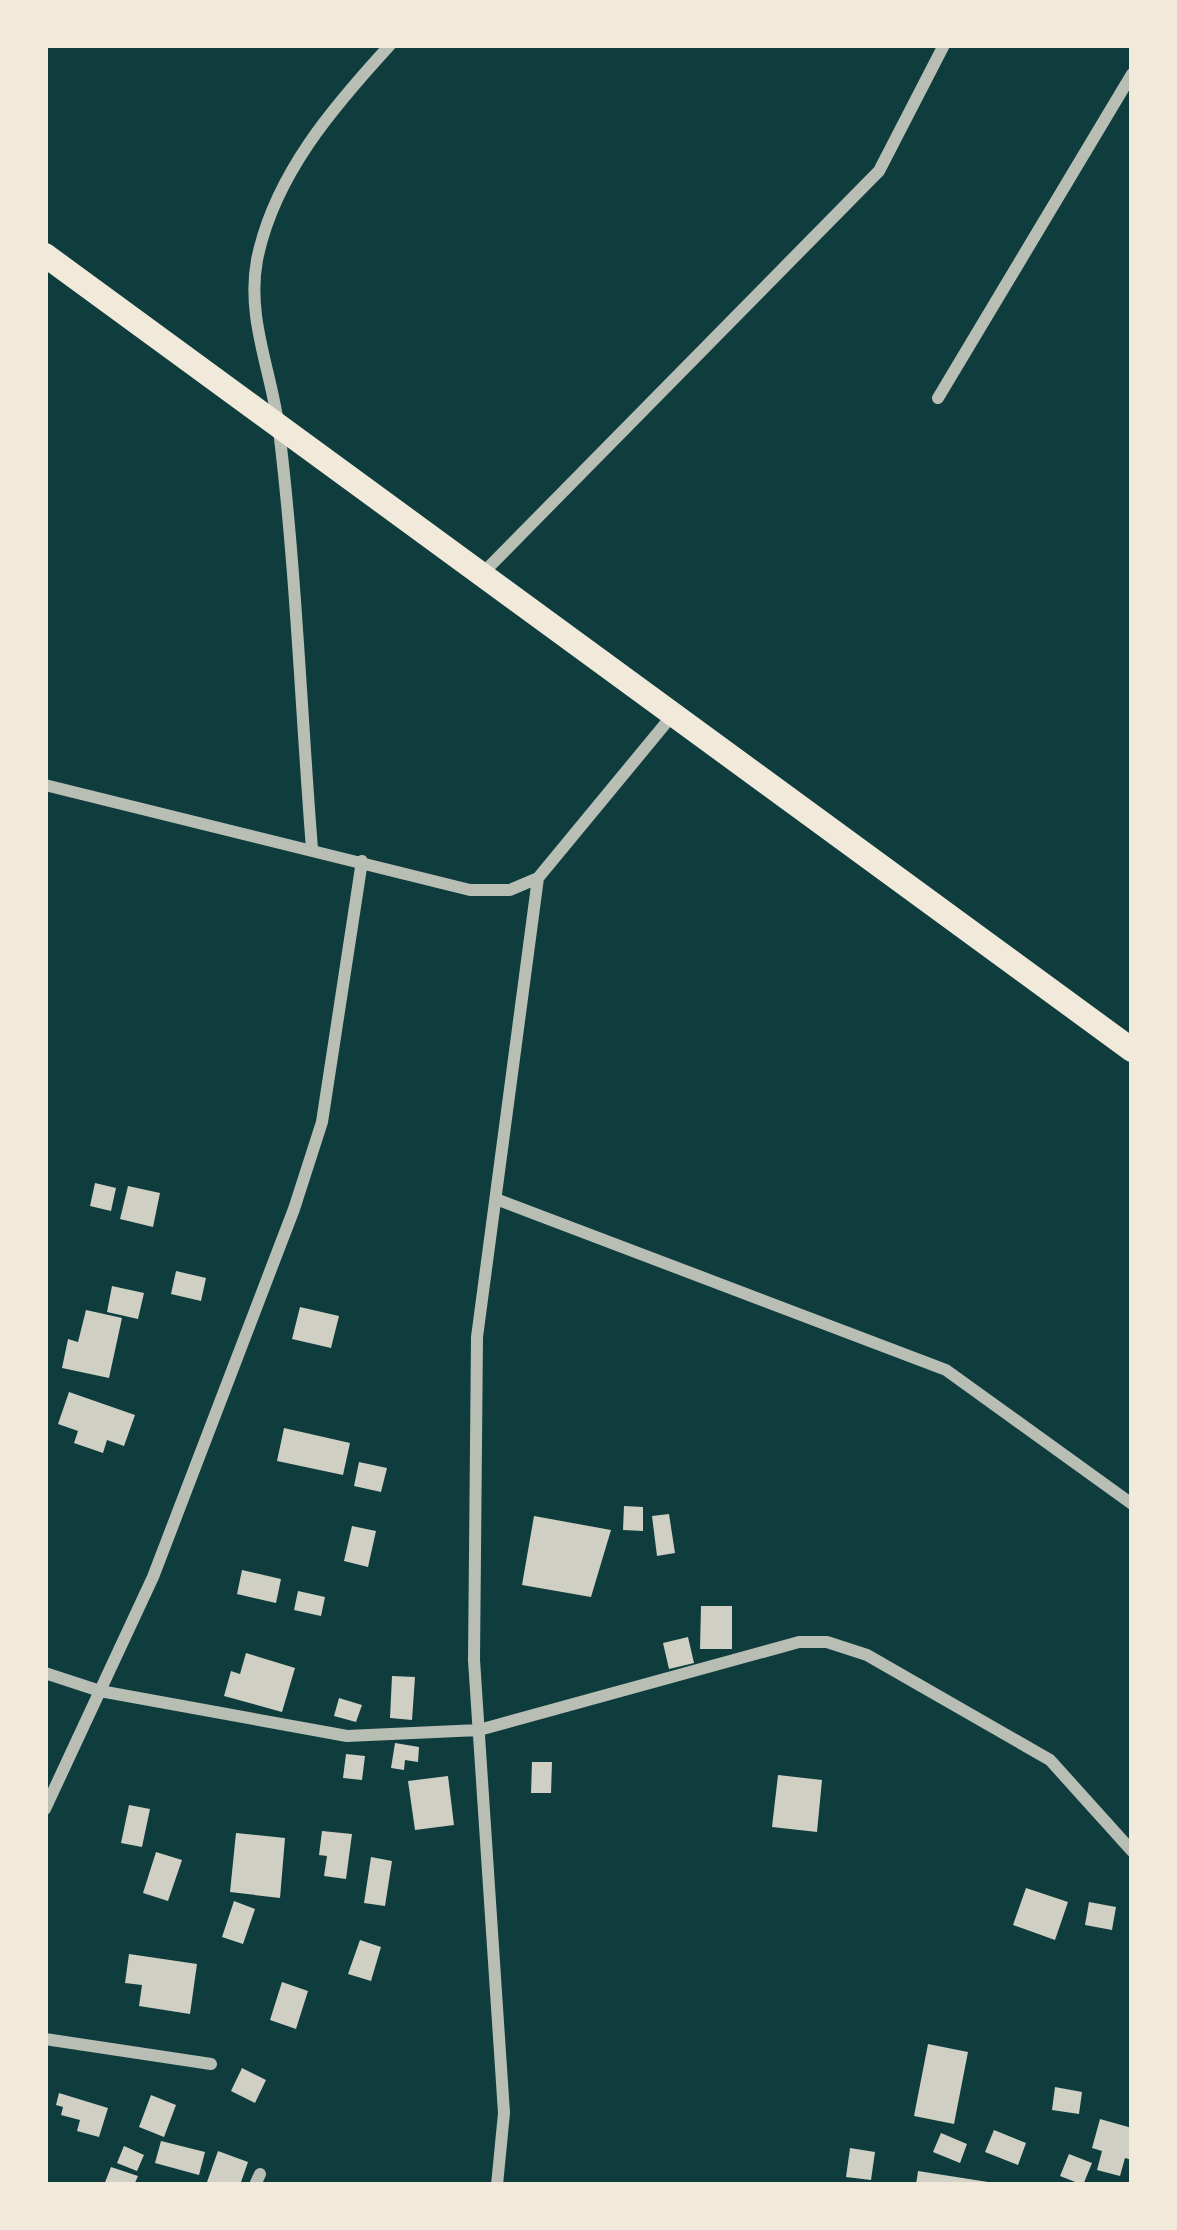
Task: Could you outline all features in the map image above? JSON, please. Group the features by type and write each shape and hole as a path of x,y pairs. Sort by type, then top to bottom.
{"main road":[{"path":"45,255 481,575 676,711 1132,1050"}],"street":[{"path":"312,849 279,427 253,309 258,258 290,173 336,104 390,45"},
{"path":"481,575 880,171 944,45"},
{"path":"938,398 1132,74"},
{"path":"45,785 470,890 510,890 538,878 676,711"},
{"path":"45,1809 153,1576 315,1144 342,1013 362,861"},
{"path":"497,2185 504,2113 474,1660 477,1337 538,878"},
{"path":"496,1199 946,1370 1132,1504"},
{"path":"45,1673 100,1691 347,1736 479,1730 800,1642 827,1642 866,1654 1050,1760 1132,1851"},
{"path":"45,2039 211,2064"}],"building":[{"path":"95,1183 116,1188 111,1211 90,1206"},
{"path":"128,1186 160,1193 153,1227 120,1219"},
{"path":"176,1271 206,1278 201,1301 171,1294"},
{"path":"112,1286 144,1293 138,1319 107,1312"},
{"path":"300,1307 339,1316 331,1348 292,1339"},
{"path":"86,1310 122,1318 109,1378 62,1368 68,1339 78,1342"},
{"path":"69,1392 135,1415 124,1446 107,1440 103,1453 74,1443 78,1431 58,1424"},
{"path":"284,1428 350,1443 343,1475 277,1461"},
{"path":"359,1462 387,1468 381,1492 354,1486"},
{"path":"624,1506 643,1507 643,1531 623,1530"},
{"path":"669,1514 675,1553 657,1556 652,1516"},
{"path":"534,1516 611,1530 591,1597 522,1585"},
{"path":"352,1526 376,1531 368,1567 344,1561"},
{"path":"242,1570 281,1579 276,1603 237,1594"},
{"path":"298,1591 325,1597 321,1616 294,1610"},
{"path":"701,1606 732,1606 732,1649 700,1649"},
{"path":"688,1637 694,1663 669,1669 663,1643"},
{"path":"246,1653 295,1668 282,1712 224,1696 231,1671 240,1674"},
{"path":"392,1676 415,1677 412,1720 390,1718"},
{"path":"339,1698 362,1705 356,1722 334,1716"},
{"path":"395,1743 419,1747 418,1762 405,1760 404,1770 391,1768"},
{"path":"346,1754 365,1756 362,1780 343,1778"},
{"path":"532,1762 552,1762 551,1793 531,1793"},
{"path":"778,1775 822,1780 817,1832 772,1827"},
{"path":"448,1776 454,1825 415,1830 408,1781"},
{"path":"129,1805 150,1809 142,1847 121,1843"},
{"path":"322,1831 352,1834 346,1879 324,1876 327,1856 319,1855"},
{"path":"236,1833 285,1838 280,1898 230,1892"},
{"path":"156,1852 182,1860 168,1901 143,1893"},
{"path":"371,1857 392,1861 385,1906 364,1903"},
{"path":"1026,1888 1068,1902 1055,1940 1013,1925"},
{"path":"234,1901 255,1909 243,1944 222,1937"},
{"path":"1089,1902 1116,1907 1112,1930 1085,1925"},
{"path":"360,1940 381,1947 371,1981 348,1974"},
{"path":"129,1954 197,1964 190,2014 139,2006 142,1985 125,1983"},
{"path":"282,1982 308,1991 296,2029 270,2020"},
{"path":"928,2044 968,2052 954,2124 914,2116"},
{"path":"242,2068 266,2080 255,2103 231,2091"},
{"path":"1055,2087 1082,2092 1079,2114 1052,2110"},
{"path":"59,2093 108,2108 99,2137 77,2131 80,2120 61,2115 63,2107 56,2105"},
{"path":"151,2095 176,2105 164,2137 139,2127"},
{"path":"1100,2119 1132,2128 1132,2160 1125,2158 1120,2176 1097,2170 1102,2151 1092,2148"},
{"path":"994,2130 1026,2143 1018,2165 985,2152"},
{"path":"941,2133 967,2144 960,2163 933,2152"},
{"path":"161,2141 205,2152 199,2175 155,2163"},
{"path":"124,2146 144,2155 137,2171 117,2163"},
{"path":"850,2148 875,2152 871,2180 846,2177"},
{"path":"218,2151 248,2162 240,2185 206,2185"},
{"path":"1069,2154 1092,2163 1083,2185 1060,2176"},
{"path":"111,2167 138,2176 134,2185 104,2185"},
{"path":"918,2171 988,2182 988,2185 916,2185"}]}
